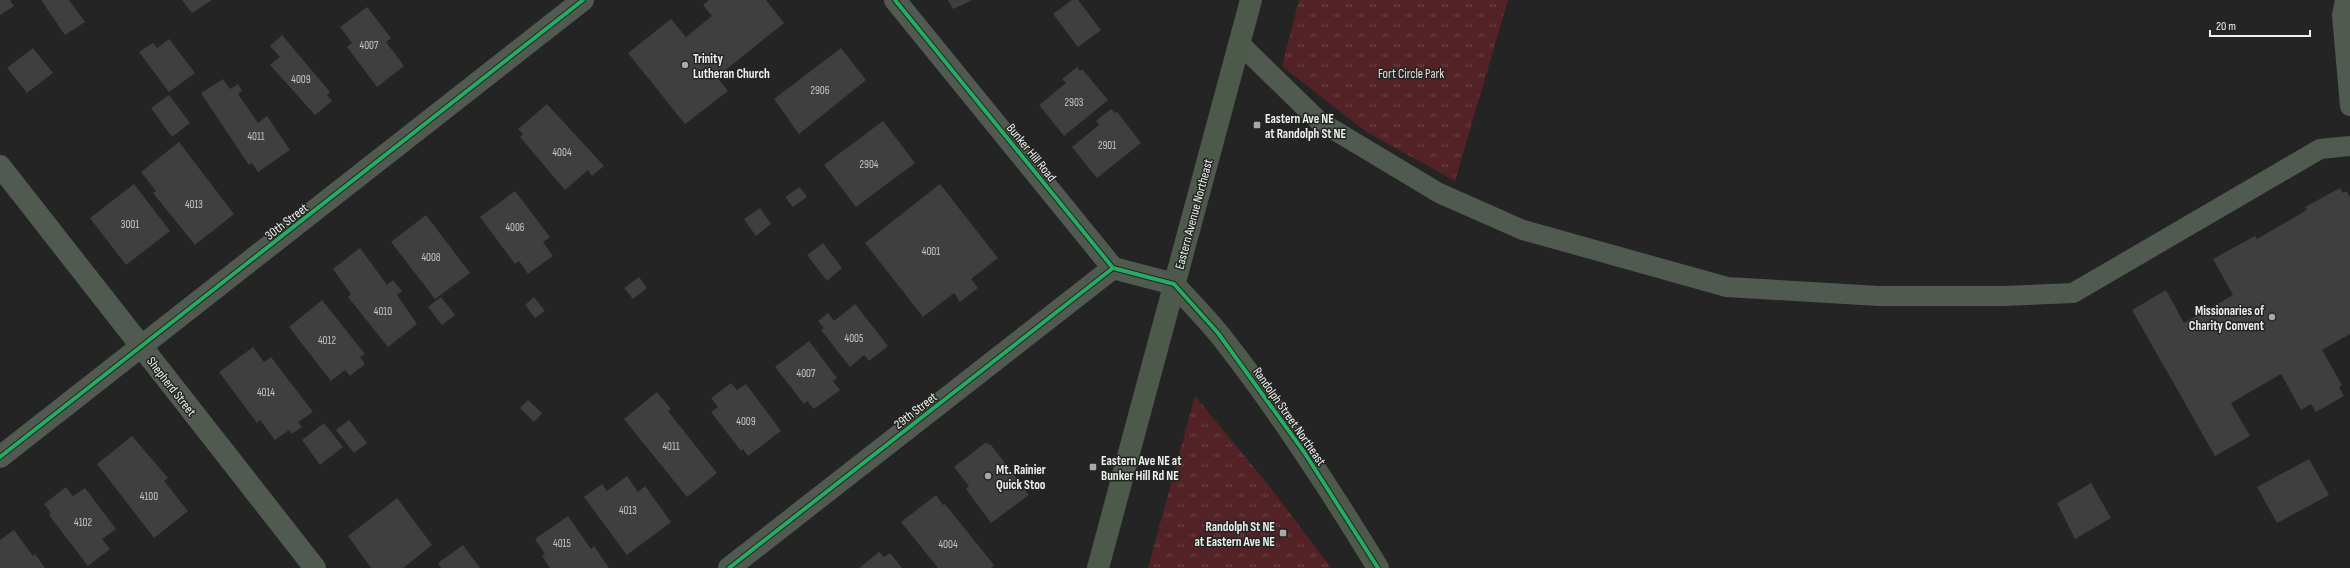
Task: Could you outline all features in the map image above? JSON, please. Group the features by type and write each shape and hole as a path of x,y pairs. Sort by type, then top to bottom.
{"main road":[{"name":"Eastern Avenue Northeast","path":"1098,568 1251,0"},
{"name":"Randolph Street Northeast","path":"1174,284 1223,338 1264,394 1343,510 1378,568"}],"street":[{"name":"30th Street","path":"0,457 583,0"},
{"name":"Bunker Hill Road","path":"896,0 1113,268"},
{"name":"Shepherd Street","path":"0,166 315,568"},
{"path":"1113,268 1174,284"},
{"name":"29th Street","path":"729,568 1113,268"}],"lane":[{"path":"2345,0 2342,15 2350,106"},
{"path":"1239,44 1319,121 1439,193 1523,230 1727,287 1879,296 2005,296 2073,293 2320,149 2350,146"}],"green space":[{"name":"Fort Circle Park","path":"1299,0 1508,0 1455,181 1365,131 1282,66"},
{"path":"1195,396 1266,482 1331,568 1148,568"}],"building":[{"path":"0,0 10,0 14,6 0,15"},
{"path":"41,0 69,0 85,22 65,35"},
{"path":"182,0 212,0 192,13"},
{"name":"Trinity Lutheran Church","path":"709,0 766,0 784,23 717,77 728,91 685,124 628,53 671,19 686,37 712,16 703,5"},
{"path":"948,0 972,0 953,9"},
{"path":"1072,0 1078,0 1101,30 1078,47 1053,14"},
{"path":"367,7 391,38 386,42 404,66 377,87 347,47 352,43 340,27"},
{"path":"282,35 330,92 327,95 332,101 315,115 270,65 280,57 270,46"},
{"path":"169,39 195,73 169,92 139,52 153,43 157,48"},
{"path":"33,48 53,73 27,93 7,68"},
{"path":"841,48 866,80 799,134 774,99"},
{"path":"1077,67 1080,71 1082,69 1108,100 1064,136 1039,105 1066,83 1062,79"},
{"path":"223,79 230,89 238,84 242,91 238,94 258,123 267,116 290,150 258,172 252,163 249,165 201,93"},
{"path":"169,95 190,123 172,137 151,108"},
{"path":"547,104 604,166 592,176 588,170 565,190 520,137 523,134 518,129"},
{"path":"1111,109 1115,113 1117,112 1141,143 1097,178 1072,147 1099,125 1096,121"},
{"path":"883,121 915,163 856,207 824,165"},
{"path":"179,142 234,214 195,245 153,193 156,191 141,172"},
{"path":"134,184 170,231 126,265 90,218"},
{"path":"940,184 998,258 971,279 978,288 960,302 954,293 923,317 865,243"},
{"path":"800,187 807,197 793,207 785,197"},
{"name":"Missionaries of Charity Convent","path":"2340,188 2343,193 2346,191 2350,197 2350,334 2322,350 2342,385 2339,387 2344,396 2316,412 2311,404 2301,410 2281,374 2231,403 2250,436 2215,456 2132,310 2166,290 2184,323 2233,295 2213,259 2255,236 2257,239 2307,210 2305,207"},
{"path":"515,191 550,237 543,242 553,256 528,274 519,261 515,264 480,217"},
{"path":"760,208 771,224 756,236 744,219"},
{"path":"426,215 470,273 435,299 391,242"},
{"path":"823,243 842,268 827,281 807,255"},
{"path":"360,248 387,285 393,280 402,291 397,295 417,324 388,347 348,297 351,294 333,269"},
{"path":"639,277 647,288 633,299 624,288"},
{"path":"441,297 455,315 442,325 428,307"},
{"path":"534,297 545,311 535,318 525,305"},
{"path":"322,300 365,354 360,357 365,364 350,376 345,370 331,381 289,327"},
{"path":"855,304 888,346 869,361 864,355 850,367 821,330 824,328 818,321 828,313 834,321"},
{"path":"809,341 837,378 833,381 840,390 814,409 807,401 804,404 775,367"},
{"path":"253,347 264,362 271,357 313,412 298,422 302,427 292,434 289,430 275,440 260,420 257,423 219,372"},
{"path":"731,383 737,390 746,384 781,431 748,456 743,449 741,451 711,412 718,407 711,398"},
{"path":"657,392 671,409 668,411 717,473 687,497 624,419"},
{"path":"528,400 542,413 534,422 520,408"},
{"path":"349,420 367,443 354,453 336,430"},
{"path":"324,423 343,447 320,465 302,440"},
{"path":"132,436 168,478 164,481 188,511 154,538 97,464"},
{"name":"Mt. Rainier Quick Stoo","path":"985,443 991,445 1029,495 991,523 966,489 969,486 954,467"},
{"path":"2309,459 2329,495 2277,523 2257,487"},
{"path":"627,476 638,492 645,486 671,522 627,555 584,497 602,484 607,491"},
{"path":"2091,483 2111,518 2075,539 2057,503"},
{"path":"66,487 73,496 85,488 116,529 102,539 110,549 88,566 49,515 51,513 44,504"},
{"path":"936,495 994,565 991,568 938,568 901,522"},
{"path":"397,498 432,545 403,568 371,568 348,536"},
{"path":"568,516 591,549 594,546 609,568 550,568 542,556 545,554 535,539"},
{"path":"14,530 33,556 35,554 45,568 0,568 0,540"},
{"path":"463,545 480,568 441,568 438,563"},
{"path":"879,552 884,557 890,553 902,568 859,568"}],"cycle path":[{"path":"0,457 583,0"},
{"path":"895,0 1113,268 1174,284 1218,333 1304,452 1378,568"},
{"path":"729,568 1113,268"}],"place":[{"name":"Trinity Lutheran Church","path":"685,65"},
{"name":"Eastern Ave NE at Randolph St NE","path":"1257,125"},
{"name":"Missionaries of Charity Convent","path":"2272,317"},
{"name":"Eastern Ave NE at Bunker Hill Rd NE","path":"1093,467"},
{"name":"Mt. Rainier Quick Stoo","path":"988,476"},
{"name":"Randolph St NE at Eastern Ave NE","path":"1283,533"}]}
